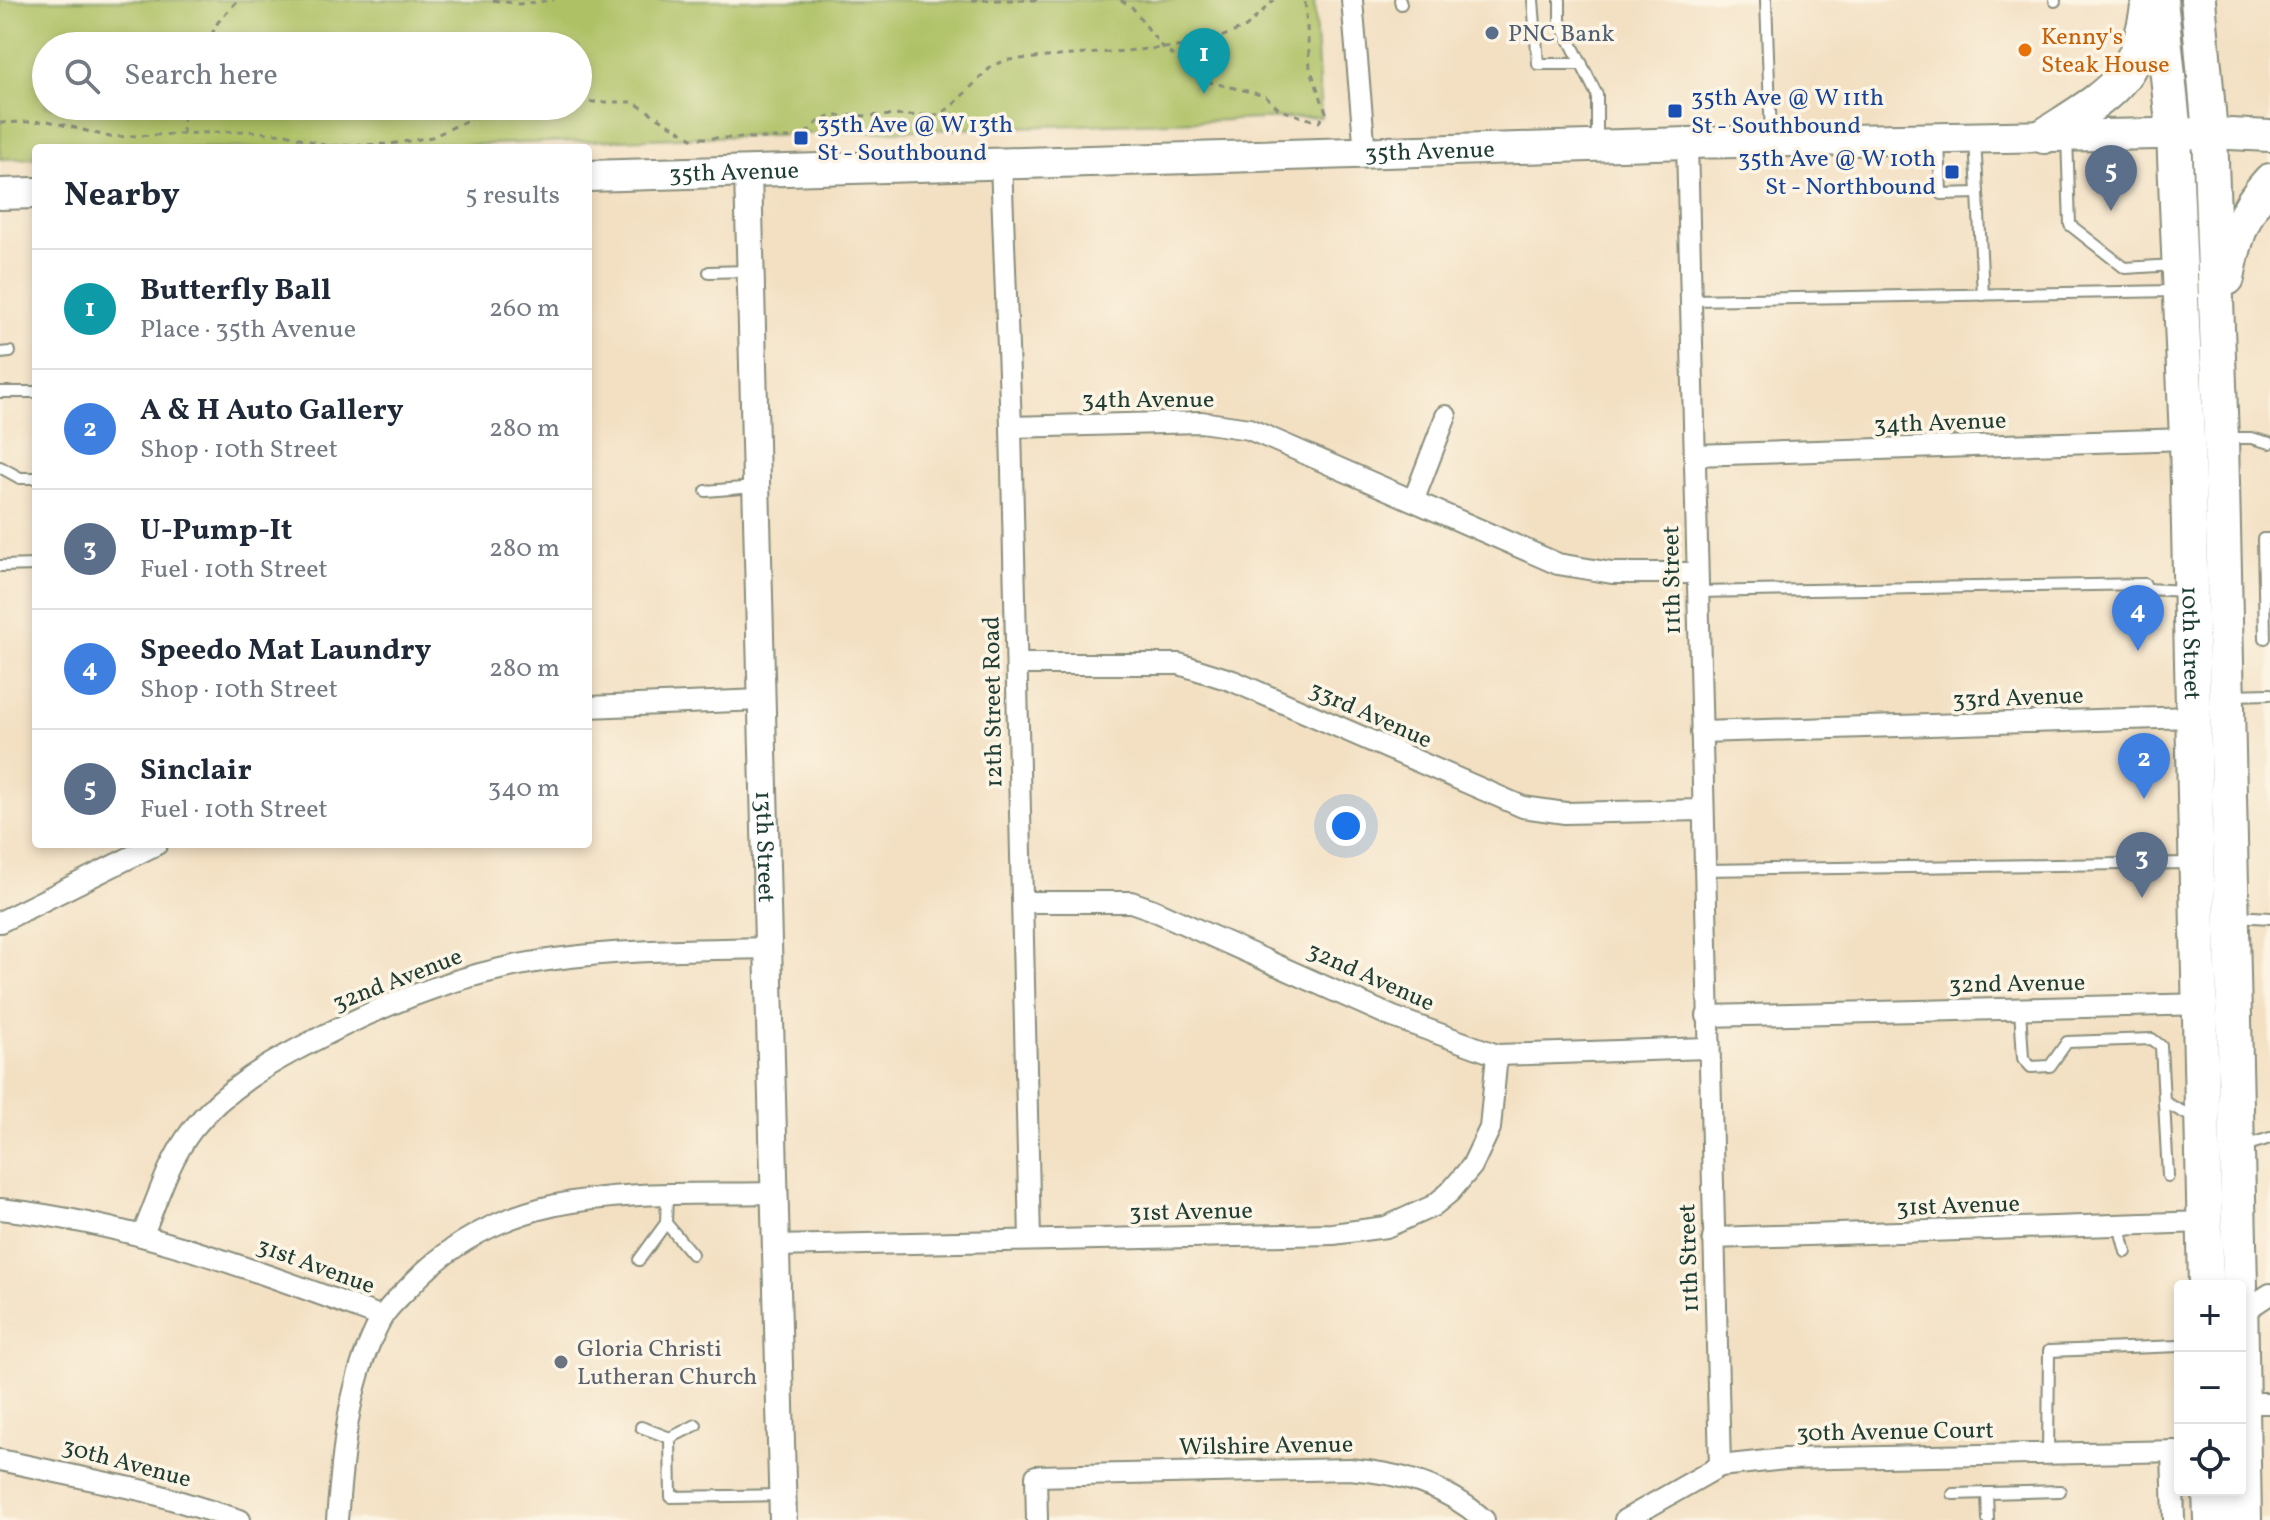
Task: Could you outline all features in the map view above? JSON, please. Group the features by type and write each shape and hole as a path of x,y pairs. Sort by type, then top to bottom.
{"main road":[{"path":"2056,136 2115,90 2134,63 2149,0"},
{"name":"10th Street","path":"2160,0 2174,133 2181,278 2204,439 2225,695 2212,861 2215,1004 2235,1149 2240,1280"},
{"name":"10th Street","path":"2198,0 2210,133 2217,338 2189,551 2192,717 2212,861 2230,916 2215,1004 2202,1122 2204,1222 2211,1277"},
{"name":"35th Avenue","path":"592,176 1771,141 2174,133 2270,136"},
{"path":"2217,338 2234,239 2251,201 2270,181"},
{"path":"0,194 32,193"},
{"path":"2189,551 2203,579 2209,683 2225,695"},
{"path":"2244,1520 2250,1402 2245,1352"},
{"path":"2210,1496 2211,1520"},
{"path":"2234,1496 2235,1520"}],"street":[{"path":"1352,0 1365,153"},
{"name":"11th Street","path":"1687,143 1707,1048 1720,1466"},
{"name":"12th Street Road","path":"1001,163 1011,427 1030,1240"},
{"name":"13th Street","path":"748,173 783,1508"},
{"path":"1414,499 1446,416"},
{"name":"34th Avenue","path":"1011,427 1201,422 1249,429 1558,564 1697,582"},
{"name":"34th Avenue","path":"1694,455 2204,439"},
{"name":"33rd Avenue","path":"1017,664 1179,664 1233,681 1523,807 1565,813 1703,810"},
{"path":"592,707 761,700"},
{"name":"33rd Avenue","path":"1701,732 2192,717"},
{"path":"0,922 149,848"},
{"name":"32nd Avenue","path":"1023,902 1131,902 1393,1017 1497,1055 1707,1048"},
{"name":"32nd Avenue","path":"143,1234 180,1146 223,1096 273,1061 339,1028 433,989 499,969 619,952 767,948"},
{"name":"32nd Avenue","path":"1707,1016 2215,1004"},
{"name":"31st Avenue","path":"774,1246 1333,1234 1386,1227 1433,1206 1472,1166 1490,1128 1497,1055"},
{"name":"31st Avenue","path":"0,1209 143,1234 249,1267 382,1317 427,1269 466,1238 508,1216 556,1203 600,1197 773,1193"},
{"name":"31st Avenue","path":"1713,1238 2204,1222"},
{"path":"2246,1310 2270,1294"},
{"path":"337,1520 344,1432 354,1387 382,1317"},
{"name":"30th Avenue Court","path":"1625,1520 1720,1466 1785,1459 2174,1451"},
{"name":"30th Avenue","path":"0,1460 145,1491 240,1520"},
{"name":"Wilshire Avenue","path":"1037,1520 1036,1476 1276,1469 1395,1473 1437,1488 1467,1505 1484,1520"},
{"path":"2174,1520 2175,1496"}],"lane":[{"path":"1533,0 1538,64 1582,64"},
{"path":"1560,0 1560,21 1597,95 1597,146"},
{"path":"1766,0 1771,141"},
{"path":"2056,136 2070,225 2125,268 2181,278"},
{"path":"1975,137 1983,295"},
{"path":"1938,138 1941,194 1978,193"},
{"path":"709,272 750,271"},
{"path":"1691,300 1983,295 2181,278"},
{"path":"0,392 32,392"},
{"path":"2204,439 2251,438 2270,443"},
{"path":"0,467 20,478 32,478"},
{"path":"706,491 756,487"},
{"path":"2265,638 2263,539 2270,539"},
{"path":"0,566 32,565"},
{"path":"1697,582 2145,587 2190,591"},
{"path":"2225,695 2270,694"},
{"path":"1704,870 2212,861"},
{"path":"2230,916 2270,918"},
{"path":"2020,1009 2023,1058 2031,1067 2050,1066 2067,1042 2152,1039 2161,1046 2164,1055 2168,1176"},
{"path":"2166,1103 2202,1122"},
{"path":"2235,1149 2270,1138"},
{"path":"639,1260 666,1223 667,1195"},
{"path":"666,1223 692,1254"},
{"path":"2119,1225 2126,1252"},
{"path":"2048,1454 2049,1351 2174,1346"},
{"path":"641,1427 670,1438 696,1425"},
{"path":"670,1438 671,1497 783,1508"},
{"path":"1953,1494 2060,1491"},
{"path":"1987,1493 1988,1520"}],"path":[{"path":"213,32 238,0"},
{"path":"493,0 519,4 554,0"},
{"path":"971,0 1039,0"},
{"path":"1121,0 1132,7 1161,46 1205,81 1266,97 1280,110 1319,122 1326,112 1310,68 1305,0"},
{"path":"592,102 633,102 692,138 801,138 818,122 831,116 936,115 950,108 993,65 1008,60 1096,55 1161,46 1201,45 1222,40 1246,27 1274,0"},
{"path":"183,134 184,120"},
{"path":"378,144 432,137 468,120"},
{"path":"0,123 48,121 110,137 268,132 319,144"}],"green space":[{"path":"0,0 1314,0 1321,117 492,144 32,144 32,158 0,159"}],"place":[{"name":"PNC Bank","path":"1492,33"},
{"name":"Kenny's Steak House","path":"2025,50"},
{"name":"Butterfly Ball","path":"1204,94"},
{"name":"35th Ave @ W 11th St - Southbound","path":"1675,111"},
{"name":"35th Ave @ W 13th St - Southbound","path":"801,138"},
{"name":"35th Ave @ W 10th St - Northbound","path":"1952,172"},
{"name":"Sinclair","path":"2111,211"},
{"name":"Speedo Mat Laundry","path":"2138,651"},
{"name":"A & H Auto Gallery","path":"2144,799"},
{"name":"U-Pump-It","path":"2142,898"},
{"name":"Gloria Christi Lutheran Church","path":"561,1362"}]}
